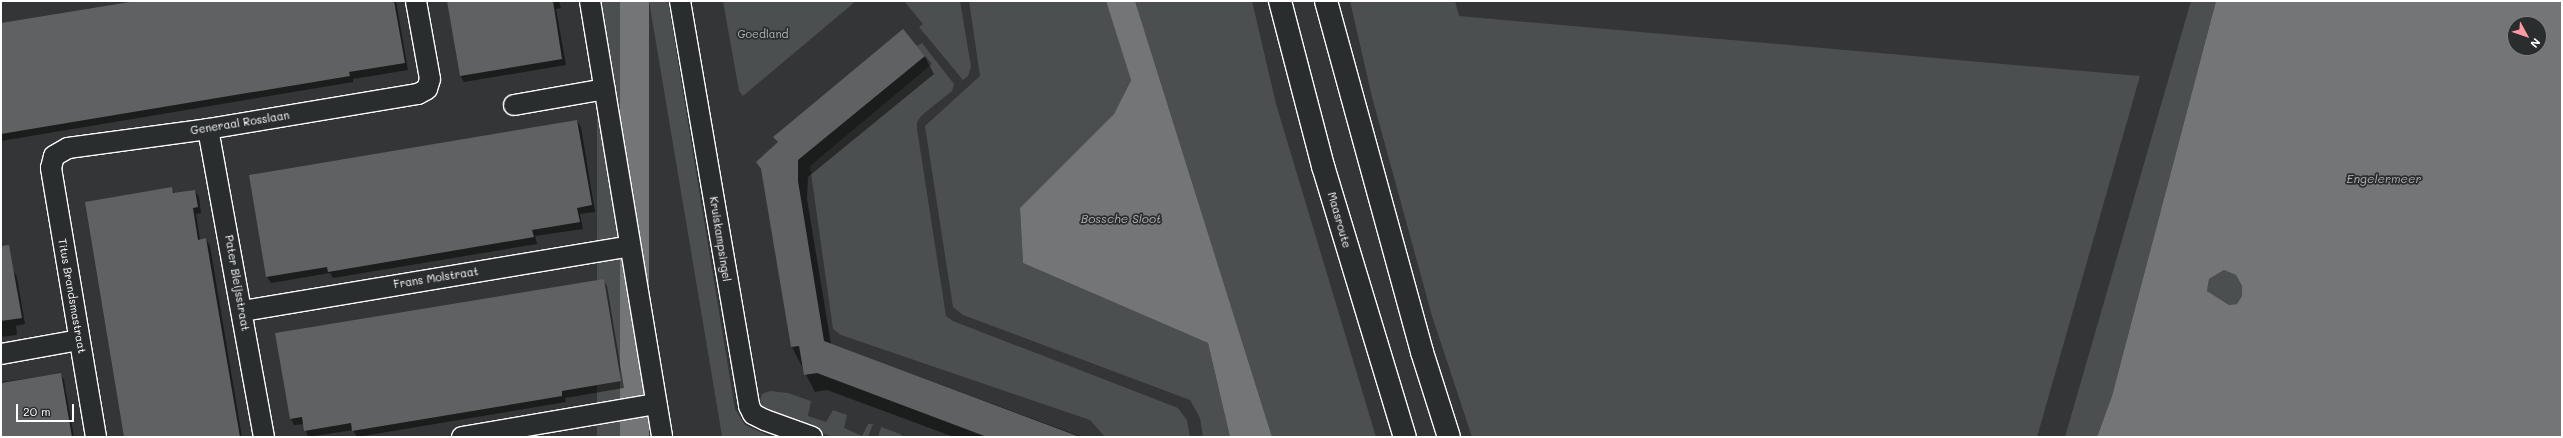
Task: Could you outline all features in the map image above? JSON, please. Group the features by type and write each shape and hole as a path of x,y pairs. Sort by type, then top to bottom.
{"highway":[{"name":"Maasroute","path":"1280,1 1323,166 1405,437"},
{"path":"1326,1 1422,352 1449,437"}],"street":[{"name":"Generaal Rosslaan","path":"54,156 68,148 208,129 418,94 427,89 430,79 416,1"},
{"path":"590,1 662,437"},
{"name":"Kruiskampsingel","path":"680,1 749,406 753,414 765,420 812,437"},
{"path":"514,105 605,89"},
{"name":"Pater Bleijsstraat","path":"208,129 243,311 264,437"},
{"name":"Titus Brandsmastraat","path":"54,156 50,168 96,437"},
{"name":"Frans Molstraat","path":"243,311 630,246"},
{"path":"1,354 79,340"},
{"path":"462,437 656,404"}],"green space":[{"path":"597,1 620,1 620,437 597,437"},
{"path":"649,1 668,1 735,409 745,425 771,437 722,436"},
{"name":"Goedland","path":"723,1 856,1 743,96 739,91"},
{"path":"904,1 960,1 971,67 968,76 963,80 919,27 923,24"},
{"path":"969,1 1106,1 1131,79 1114,114 1020,208 1023,263 1208,343 1230,437 1203,437 1200,418 1190,400 963,315 953,307 925,126 980,76"},
{"path":"1135,1 1252,1 1276,104 1376,437 1272,437"},
{"path":"1350,1 1455,1 1459,16 2140,76 2037,437 1472,437 1432,316 1372,97"},
{"path":"2191,1 2216,1 2112,396 2097,437 2065,437"},
{"path":"922,43 954,84 952,91 922,115 917,122 946,316 953,321 1178,408 1187,420 1190,437 1105,437 1090,420 841,335 833,329 810,166 932,64 917,46"},
{"path":"2224,270 2236,275 2242,286 2242,296 2238,304 2229,305 2207,291 2209,279"},
{"path":"770,391 788,393 811,401 808,416 826,422 833,410 847,415 844,428 862,436 868,424 873,424 868,437 833,437 766,412 761,408 760,401 762,394"},
{"path":"881,427 900,434 904,437 878,437"}],"water":[{"path":"620,1 649,1 649,437 620,437"},
{"name":"Bossche Sloot","path":"1106,1 1135,1 1272,437 1230,437 1208,343 1023,263 1020,208 1114,114 1131,80"},
{"name":"Engelermeer","path":"2216,1 2562,1 2562,437 2097,437 2112,396","holes":["2224,270 2236,275 2242,286 2242,296 2237,304 2229,305 2207,291 2209,279"]}],"building":[{"path":"136,1 394,1 405,63 349,72 350,76 1,134 1,23"},
{"path":"447,1 553,1 562,59 460,76"},
{"path":"903,29 925,56 798,160 798,181 824,341 1080,437 987,437 817,373 804,375 799,346 791,347 761,169 756,162 778,142 773,137"},
{"path":"577,120 592,205 577,208 580,222 532,230 534,237 328,272 327,267 266,277 249,175"},
{"path":"172,187 173,193 195,190 198,207 193,208 198,240 206,238 240,437 124,437 85,202"},
{"path":"9,245 22,318 1,321 1,246"},
{"path":"604,279 621,381 562,391 562,396 352,431 351,423 304,431 302,417 290,419 275,333"},
{"path":"61,373 72,437 1,437 1,383"}]}
